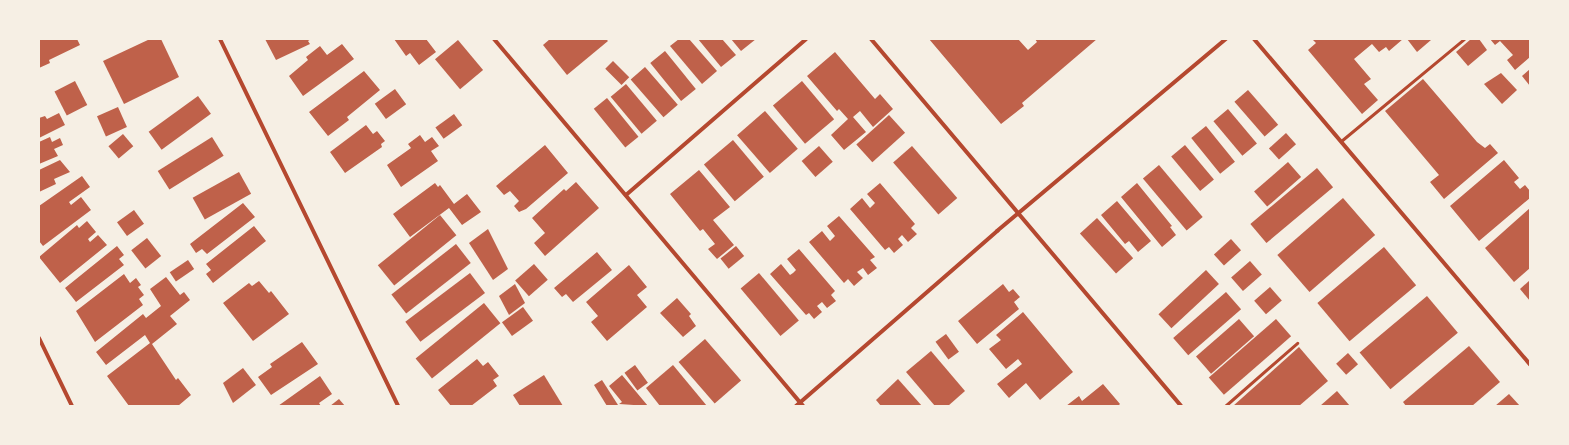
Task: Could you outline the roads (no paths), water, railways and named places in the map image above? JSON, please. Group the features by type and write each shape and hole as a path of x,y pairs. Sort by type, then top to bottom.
{"street":[{"path":"220,39 398,406"},
{"path":"494,39 802,404"},
{"path":"626,195 806,39"},
{"path":"871,39 1181,406"},
{"path":"796,406 802,404 1018,214 1226,39"},
{"path":"1254,39 1530,365"},
{"path":"39,338 72,406"}],"lane":[{"path":"1341,141 1464,39"},
{"path":"1225,406 1297,343"}]}
